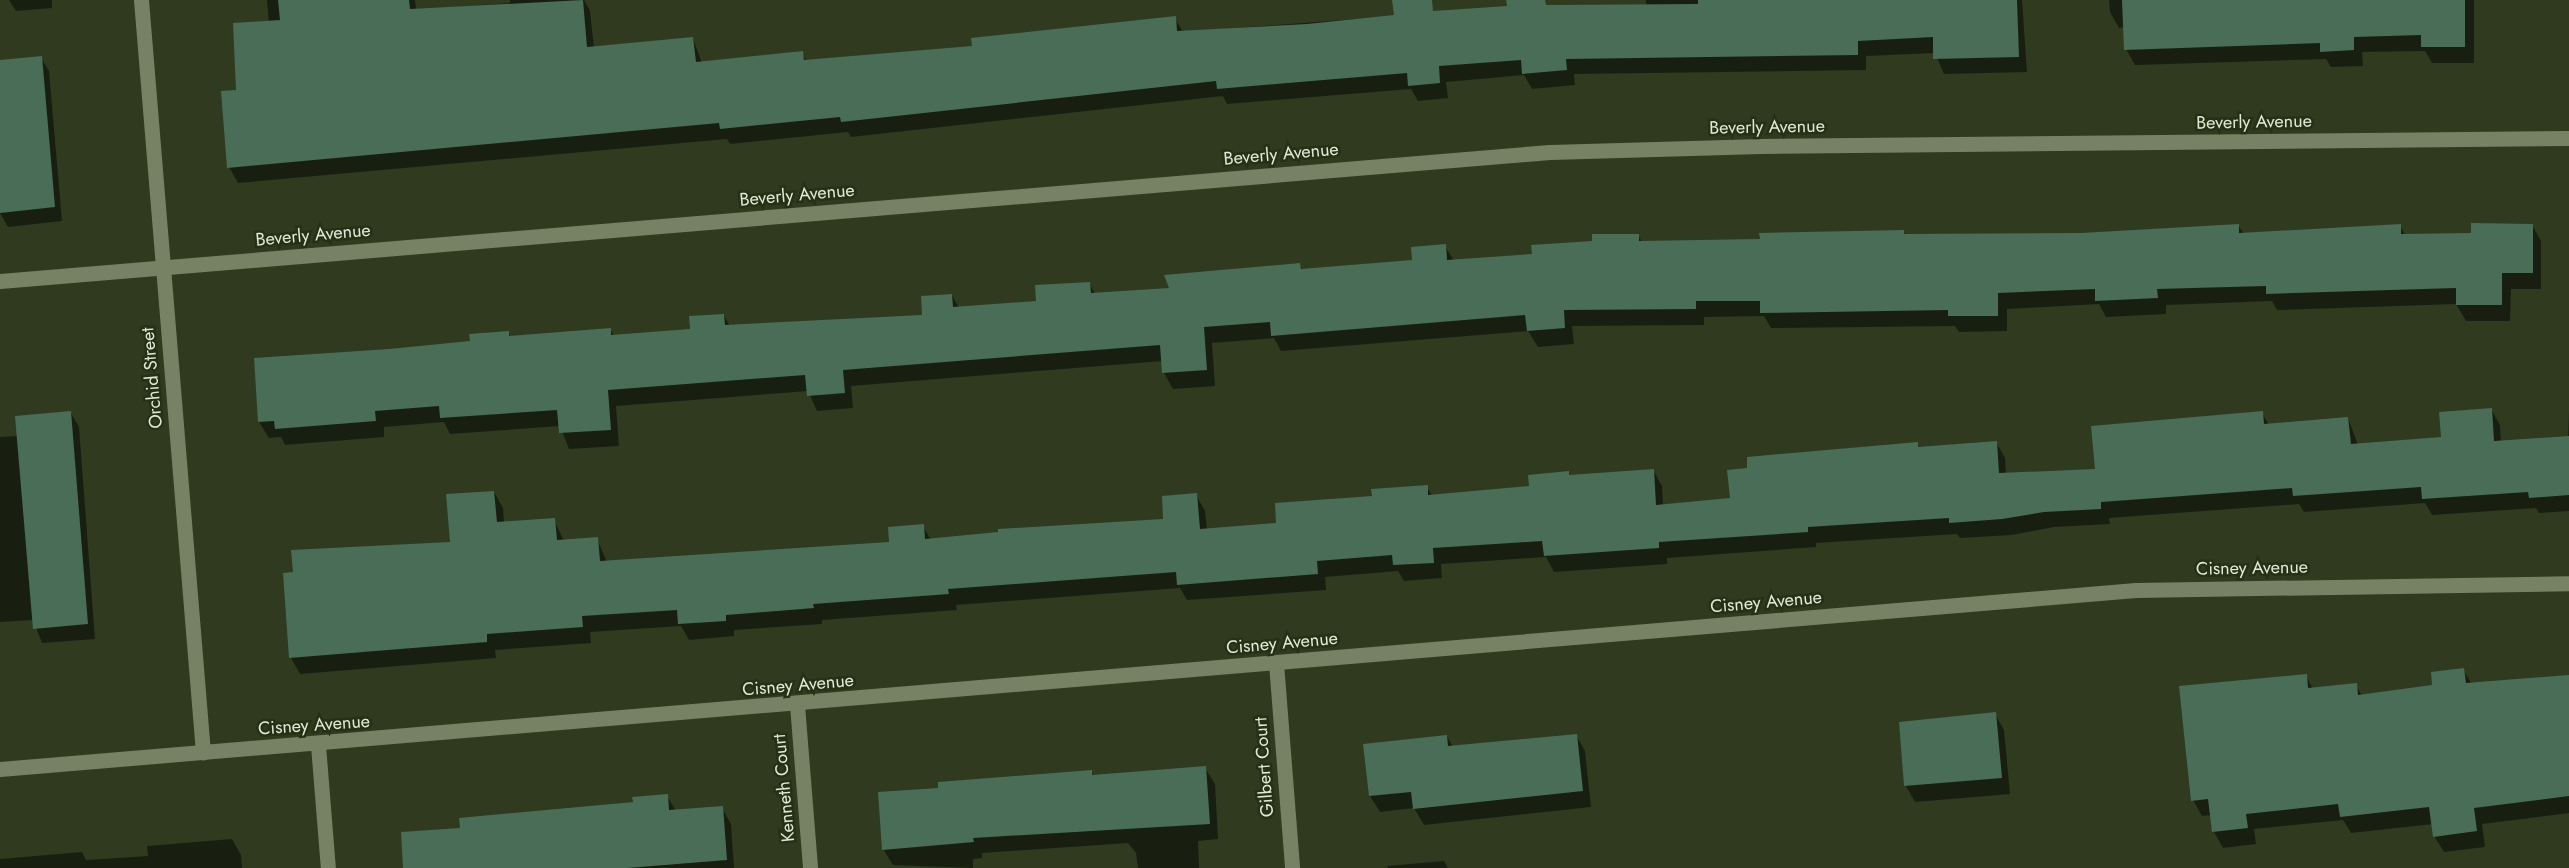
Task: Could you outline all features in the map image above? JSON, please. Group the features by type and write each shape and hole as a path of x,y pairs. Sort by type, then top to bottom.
{"street":[{"name":"Orchid Street","path":"141,0 203,752"},
{"name":"Beverly Avenue","path":"0,280 1550,152 1761,146 2569,138"},
{"name":"Cisney Avenue","path":"0,769 797,705 2136,590 2569,583"},
{"name":"Gilbert Court","path":"1276,663 1292,868"},
{"name":"Kenneth Court","path":"797,705 810,868"},
{"path":"318,745 328,868"}],"building":[{"path":"278,0 409,0 410,9 583,0 587,47 693,37 696,62 803,51 804,60 972,46 971,38 1176,16 1177,31 1307,24 1394,15 1392,0 1432,0 1433,11 1507,6 1506,0 1545,0 1546,5 1698,4 1698,0 2017,0 2019,57 1933,59 1933,37 1858,41 1858,55 1566,59 1567,70 1522,74 1521,60 1439,66 1440,83 1408,86 1407,73 1217,89 1216,81 841,122 840,117 720,129 719,123 227,168 221,91 236,90 233,23 280,20"},
{"path":"2122,0 2465,0 2465,47 2421,47 2421,35 2354,37 2354,50 2320,52 2320,43 2124,50"},
{"path":"42,56 55,207 0,213 0,60"},
{"path":"2471,223 2533,224 2533,273 2502,273 2502,305 2456,305 2456,288 2266,294 2266,286 2157,289 2158,298 2095,301 2095,289 1998,293 1998,316 1948,316 1948,310 1760,313 1760,301 1696,301 1696,309 1564,310 1565,328 1527,331 1525,315 1271,336 1270,322 1204,327 1207,370 1162,373 1160,345 843,370 845,393 807,396 805,375 608,390 611,430 559,433 557,410 440,418 439,406 375,411 376,421 275,429 274,421 258,422 254,358 470,341 469,334 509,331 509,336 611,328 611,335 690,329 689,316 724,314 725,325 922,315 921,296 952,294 953,307 1036,301 1035,285 1090,282 1091,293 1169,288 1164,275 1300,263 1301,269 1412,260 1411,247 1446,244 1447,260 1532,254 1531,245 1592,241 1592,234 1639,234 1639,241 1760,239 1759,233 1904,230 1904,234 2081,233 2239,224 2239,233 2401,224 2401,234 2471,233"},
{"path":"2492,408 2494,441 2569,436 2569,495 2529,498 2528,492 2422,499 2421,487 2293,496 2292,488 2101,502 2101,509 2044,512 2002,519 1949,523 1949,518 1808,527 1808,532 1659,542 1659,548 1544,556 1542,541 1433,548 1434,563 1393,565 1392,555 1317,561 1318,574 1177,585 1176,572 948,589 949,594 813,604 814,608 726,615 726,621 678,624 677,610 582,616 583,627 487,634 487,642 289,658 283,573 293,572 291,550 450,542 446,494 494,491 497,522 555,518 557,540 598,537 600,561 889,542 888,527 924,524 925,539 998,532 998,529 1163,519 1162,496 1197,493 1200,529 1276,523 1275,503 1372,496 1371,489 1428,485 1428,495 1529,486 1528,475 1569,471 1569,475 1654,469 1656,505 1730,498 1727,470 1747,468 1747,457 1918,442 1918,447 1997,441 1999,473 2095,469 2091,426 2263,411 2264,424 2348,417 2351,444 2441,437 2439,412"},
{"path":"71,411 88,624 33,629 15,416"},
{"path":"2464,668 2466,683 2569,675 2569,796 2474,808 2477,831 2433,837 2429,807 2340,817 2338,804 2246,814 2248,828 2212,832 2208,799 2191,801 2179,686 2307,674 2308,688 2357,683 2358,695 2432,685 2431,672"},
{"path":"1996,712 2002,778 1904,786 1899,722"},
{"path":"1577,734 1583,791 1413,809 1411,792 1369,796 1363,744 1447,735 1448,746"},
{"path":"1206,766 1210,824 973,838 974,842 882,850 878,792 938,788 938,782 1092,770 1092,775"},
{"path":"668,794 669,810 723,806 727,860 627,868 403,868 401,832 460,828 459,818 633,802 632,797"}]}
